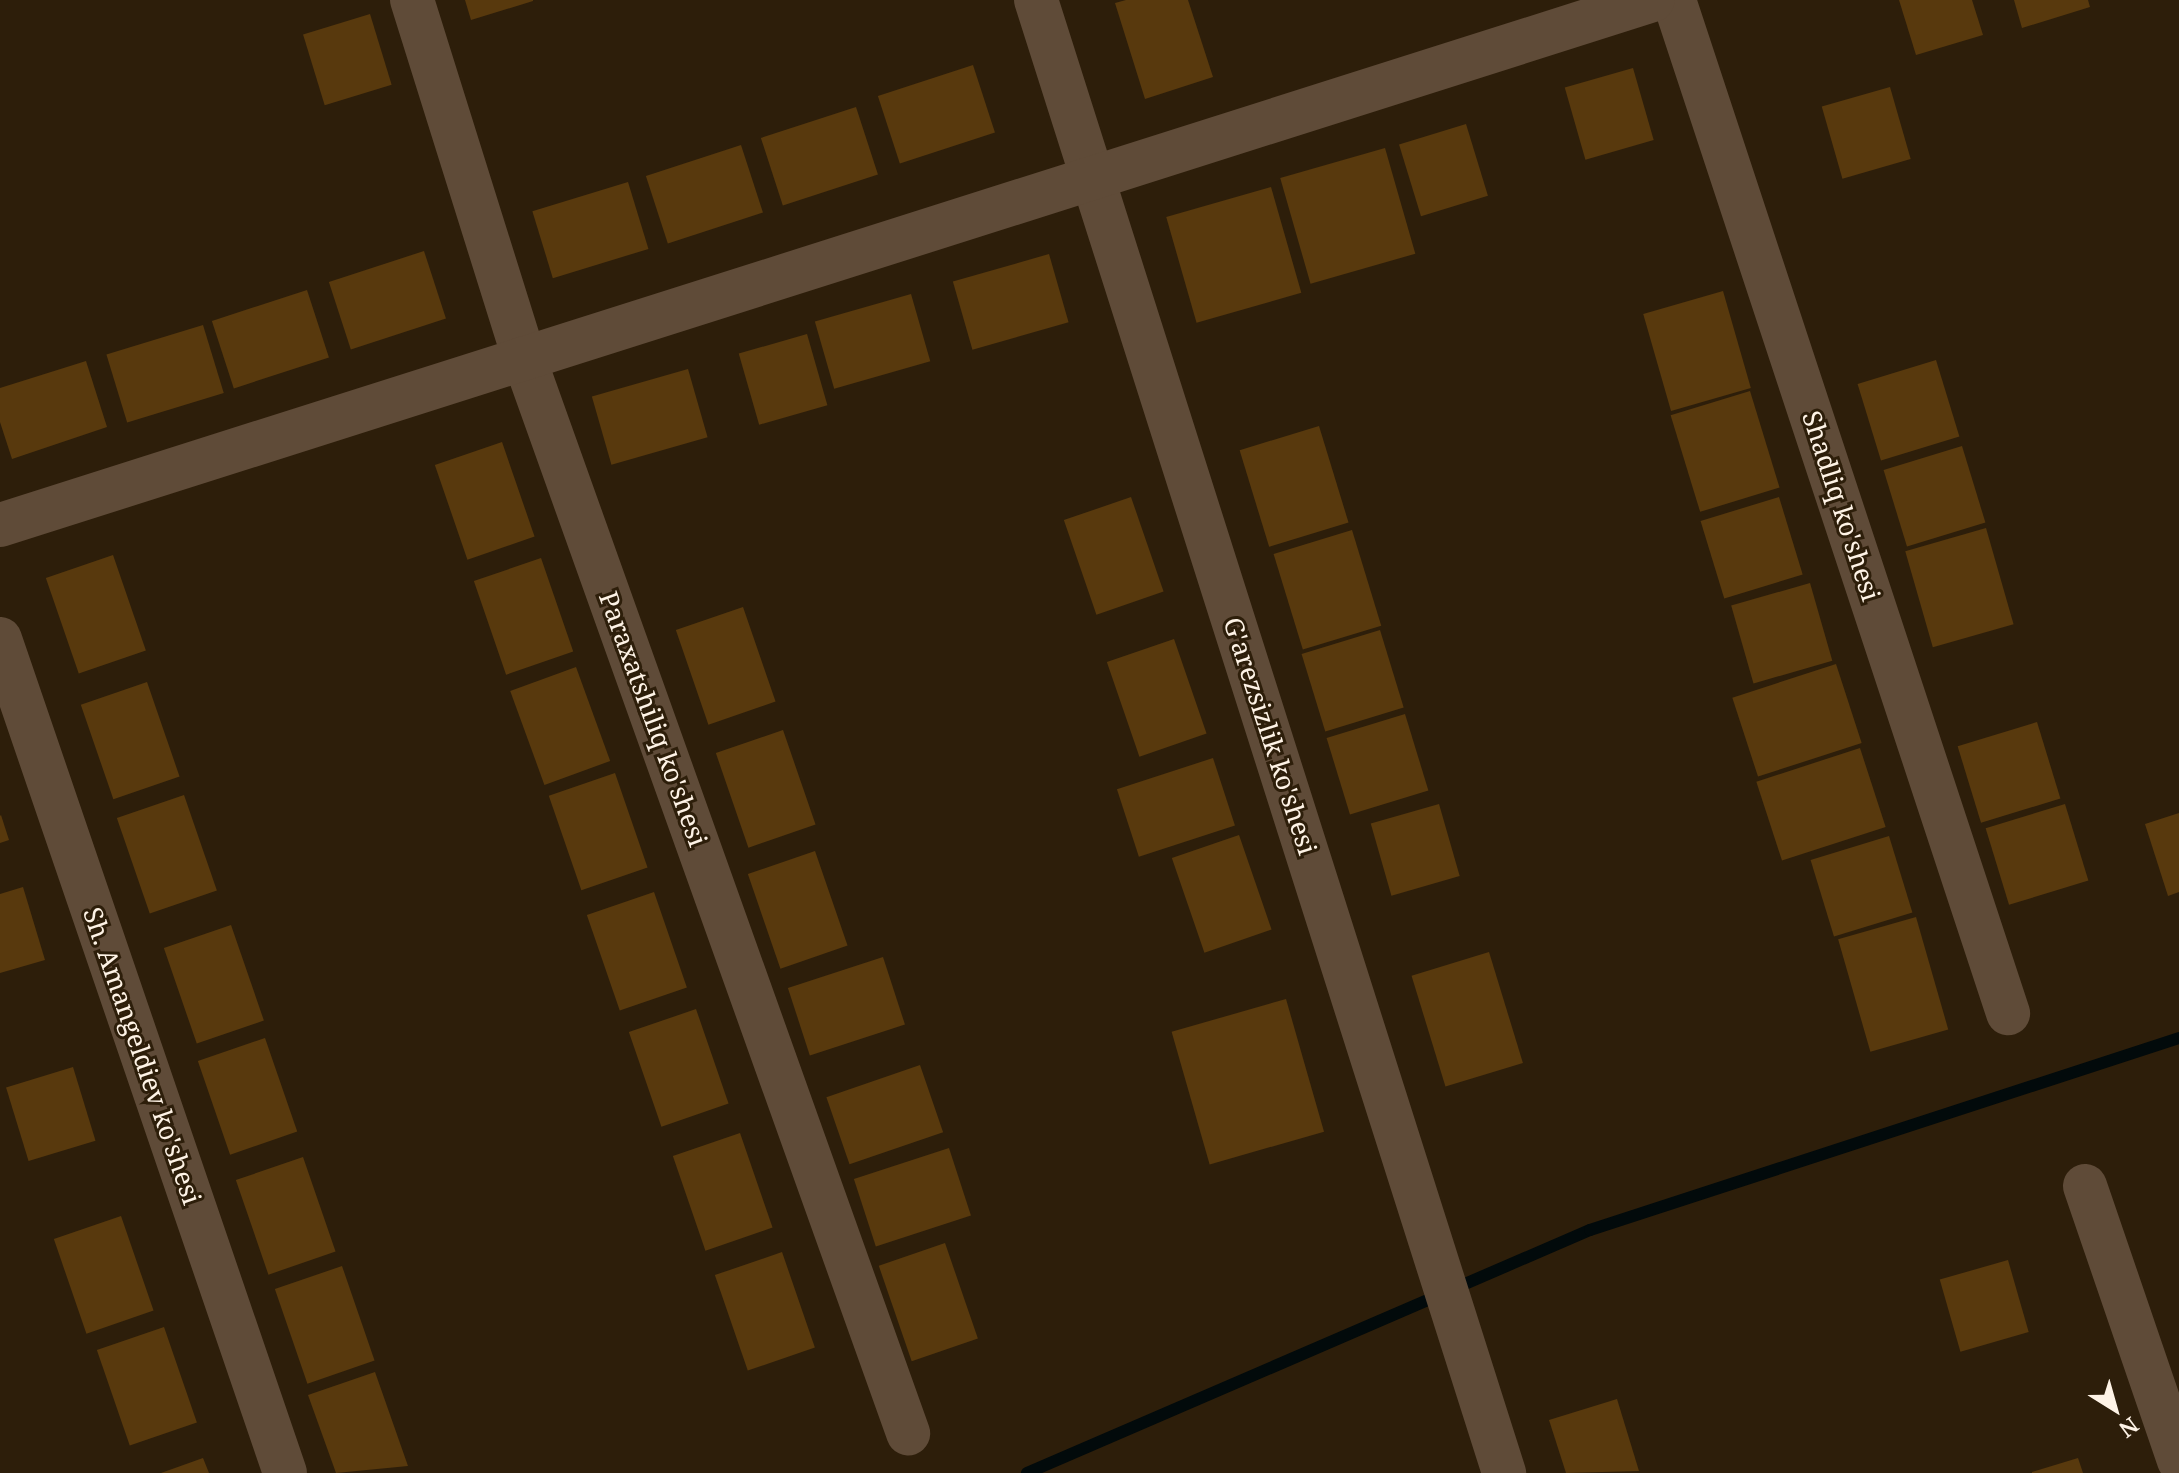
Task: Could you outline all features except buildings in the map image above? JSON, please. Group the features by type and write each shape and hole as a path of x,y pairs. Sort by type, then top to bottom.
{"street":[{"name":"Paraxatshiliq ko'shesi","path":"412,0 524,358 908,1433"},
{"name":"G'arezsizlik ko'shesi","path":"1036,0 1504,1473"},
{"path":"0,525 524,358 1094,182 1653,0"},
{"name":"Shadliq ko'shesi","path":"1674,0 2008,1013"},
{"name":"Sh. Amangeldiev ko'shesi","path":"0,639 285,1473"},
{"path":"2085,1186 2179,1460"}],"waterway":[{"path":"1027,1473 1590,1230 2179,1038"}]}
